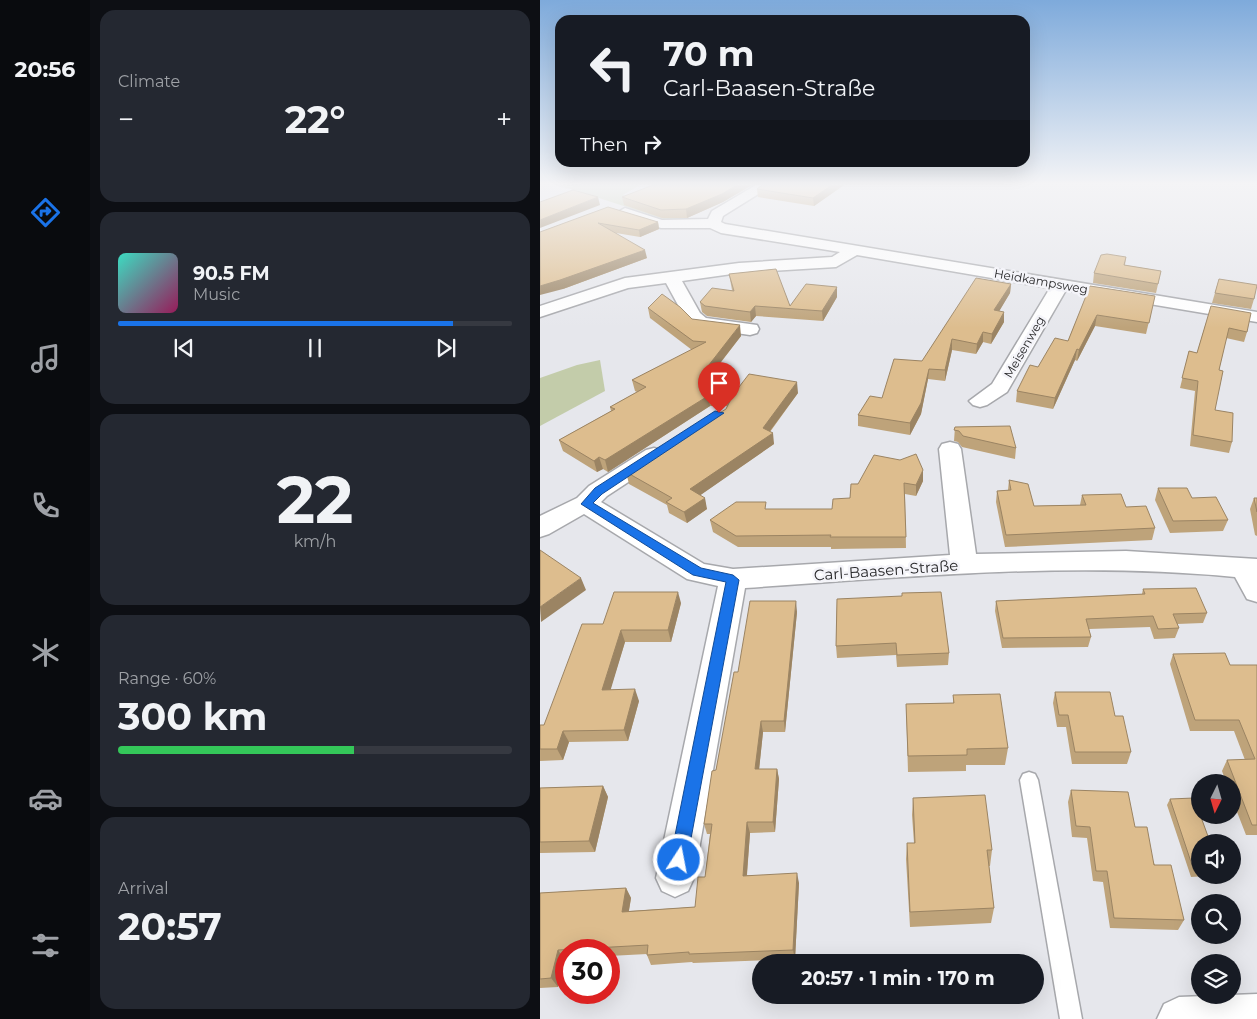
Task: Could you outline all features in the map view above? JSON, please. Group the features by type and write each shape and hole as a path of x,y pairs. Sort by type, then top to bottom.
{"street":[{"name":"Heidkampsweg","path":"749,233 1257,317"},
{"path":"540,312 625,283 739,268 836,262 855,250"},
{"path":"671,276 693,316 701,323 750,329"},
{"name":"Meisenweg","path":"980,401 1000,388 1060,285"},
{"path":"540,528 562,514 586,504 598,491 671,444"},
{"path":"950,449 964,565"},
{"name":"Carl-Baasen-Straße","path":"586,504 697,572 733,580 964,565 1113,559 1251,568"},
{"path":"1251,568 1257,592"},
{"path":"675,878 733,580"},
{"path":"1179,1019 1257,1015"}],"lane":[{"path":"1029,780 1071,1019"}],"green space":[{"path":"600,360 605,391 540,426 540,378 577,365"}],"building":[{"path":"540,233 615,233 645,250 560,280 540,286"},
{"path":"1101,255 1126,257 1124,265 1161,271 1158,284 1094,273"},
{"path":"776,269 790,306 806,284 837,287 822,311 755,306 750,312 705,306 700,302 712,288 734,291 729,274"},
{"path":"976,278 1011,284 994,310 1004,312 992,334 983,332 977,344 952,339 945,370 929,369 921,403 910,423 858,415 870,396 882,398 894,359 922,361"},
{"path":"1219,279 1257,285 1254,299 1215,293"},
{"path":"1090,286 1155,296 1149,323 1097,315 1079,350 1077,349 1055,398 1017,391 1030,365 1038,367 1055,338 1068,341"},
{"path":"662,294 680,307 692,319 740,325 705,370 739,387 749,374 797,382 763,428 773,433 690,489 705,498 684,512 666,502 672,498 626,472 726,409 730,401 725,395 708,396 605,460 599,457 594,461 559,440 615,409 610,407 646,387 632,380 706,342 693,341 648,308"},
{"path":"1211,306 1251,313 1247,332 1229,328 1219,370 1223,371 1215,410 1233,413 1232,442 1193,435 1198,381 1182,378 1189,351 1197,353"},
{"path":"1010,426 1016,448 963,436 959,431 954,430 955,427"},
{"path":"916,454 923,470 916,485 904,483 906,537 830,537 831,535 736,536 710,520 736,502 766,502 765,509 832,509 833,499 850,498 851,484 858,484 874,455 900,460"},
{"path":"1009,480 1028,484 1034,506 1086,505 1082,495 1121,494 1126,507 1146,506 1155,528 1006,535 997,491 1011,490"},
{"path":"1158,488 1187,488 1192,498 1216,497 1228,520 1173,521"},
{"path":"1254,498 1257,498 1257,512"},
{"path":"540,550 581,578 540,607"},
{"path":"1196,588 1207,613 1173,614 1179,628 1158,629 1153,616 1086,619 1091,637 1003,638 996,601 1145,594 1143,589"},
{"path":"614,592 678,592 668,630 621,630 602,690 635,689 624,730 563,731 557,749 540,749 540,725 544,725 582,624 603,624"},
{"path":"941,592 949,653 897,655 896,643 836,646 837,599 902,596 902,593"},
{"path":"750,601 796,601 784,721 761,721 755,769 777,769 773,822 747,822 743,876 797,873 793,950 689,954 689,952 647,955 648,945 620,947 620,939 555,939 555,962 551,978 540,979 540,893 626,888 622,912 695,907 698,877 705,877 712,824 704,824 712,771 716,770 734,672 738,672"},
{"path":"1225,653 1230,665 1257,665 1257,825 1252,825 1241,796 1241,774 1232,774 1227,760 1255,759 1239,720 1195,720 1173,654"},
{"path":"1055,692 1110,692 1115,716 1123,716 1131,752 1075,752 1068,715 1059,715"},
{"path":"1000,694 1008,748 967,749 967,755 908,756 906,704 954,703 953,695"},
{"path":"603,786 589,841 540,842 540,788"},
{"path":"1071,790 1128,792 1135,827 1147,827 1154,865 1171,865 1184,920 1114,918 1107,871 1096,871 1090,827 1076,826"},
{"path":"985,795 992,850 987,850 994,908 910,912 907,843 915,843 913,798"},
{"path":"1191,798 1191,824 1204,824 1207,834 1191,834 1191,862 1170,799"}],"route":[{"path":"679,860 733,580 697,572 586,504 598,491 719,413"}]}
